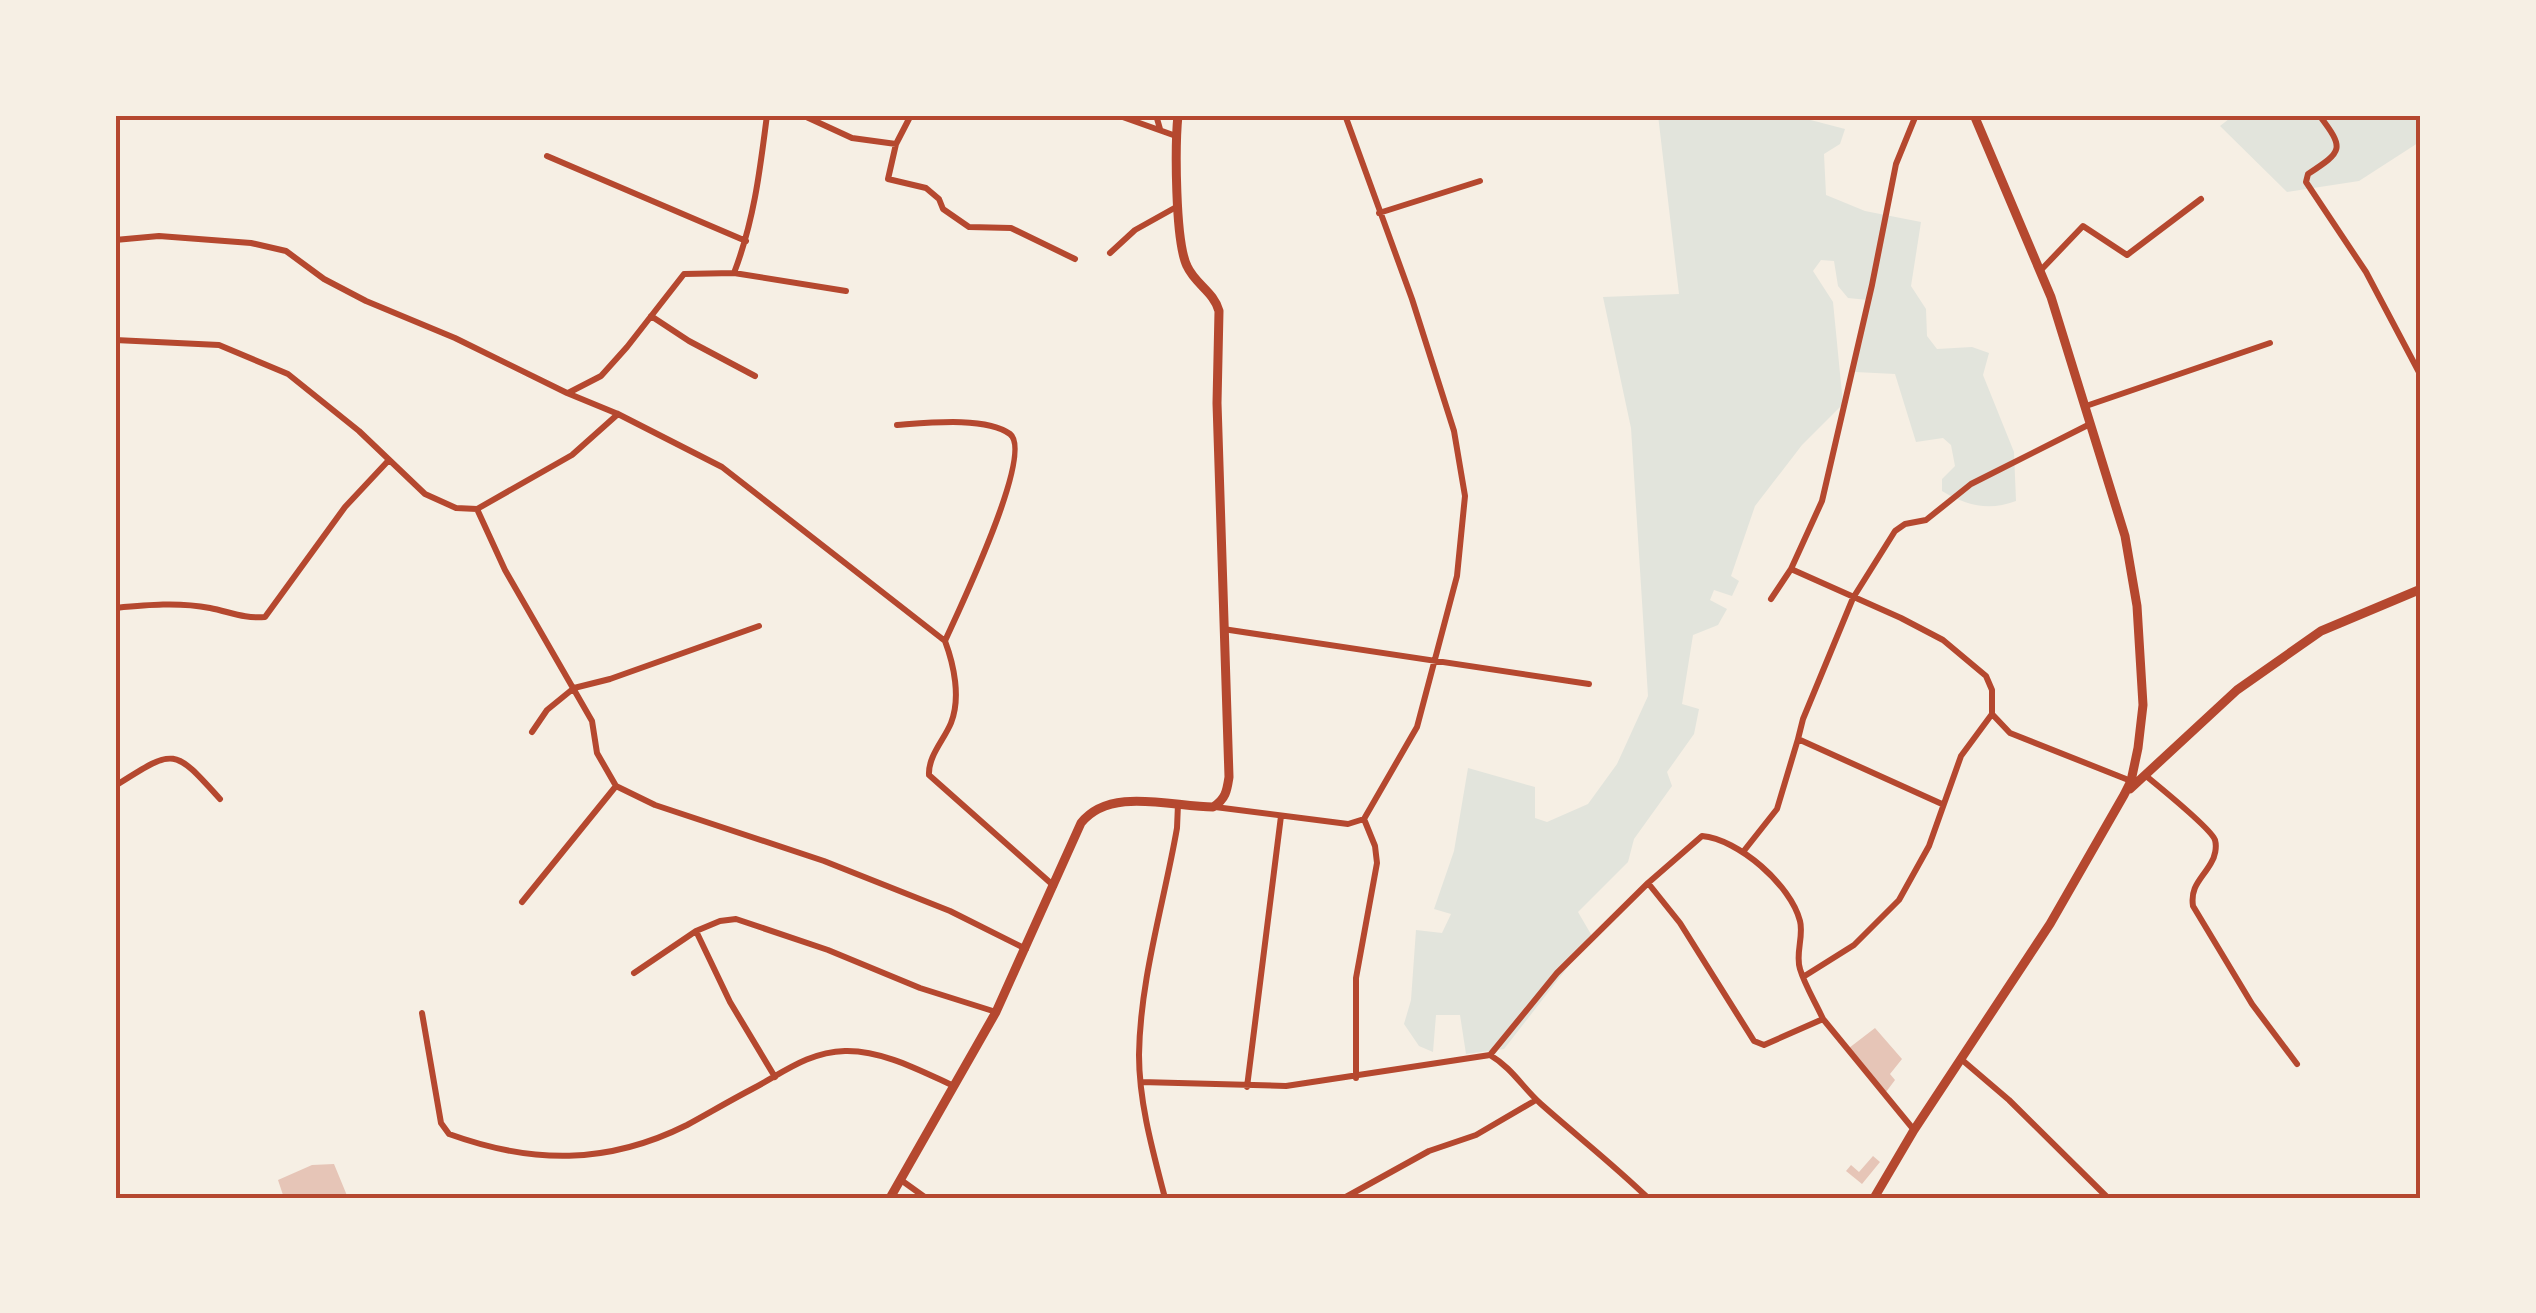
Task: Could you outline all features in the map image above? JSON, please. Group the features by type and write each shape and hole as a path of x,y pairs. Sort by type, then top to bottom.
{"street":[{"path":"734,273 758,196 767,115"},
{"path":"802,115 852,138 896,144"},
{"path":"912,115 896,144 888,174 892,182 926,188 940,199 943,209 970,227 1011,228 1074,259"},
{"path":"1117,115 1176,136"},
{"path":"1156,115 1160,130"},
{"path":"1178,115 1178,206 1185,261 1220,311 1216,403 1228,776 1226,793 1214,807"},
{"path":"890,1198 996,1012 1081,822 1089,812 1110,803 1178,804 1348,824 1364,818 1417,726 1457,576 1465,496 1454,432 1412,298 1345,115"},
{"path":"1771,599 1791,569 1822,501 1896,164 1916,115"},
{"path":"1874,1198 1960,1058 2050,924 2124,795 2131,781 2143,705 2137,606 2125,536 2041,270 1974,115"},
{"path":"2319,115 2339,147 2335,156 2308,174 2306,182 2366,272 2421,376"},
{"path":"547,156 746,242"},
{"path":"1379,213 1480,181"},
{"path":"2041,270 2083,226 2127,255 2201,198"},
{"path":"1110,253 1135,230 1178,206"},
{"path":"115,240 160,236 251,243 286,252 366,300 618,414 722,467 945,641 952,659 956,701 952,721 928,766 928,775 1055,887"},
{"path":"567,393 601,376 684,274 734,273 846,292"},
{"path":"651,316 755,376"},
{"path":"115,340 219,345 288,374 359,431 425,494 456,508 477,509 572,454 618,414"},
{"path":"2086,406 2270,343"},
{"path":"897,425 962,423 1011,434 1015,441 1016,452 1002,509 945,641"},
{"path":"1743,852 1777,810 1803,719 1853,598 1895,530 1926,520 1971,484 2090,424"},
{"path":"115,608 165,603 210,608 250,619 265,617 345,507 388,461"},
{"path":"477,509 504,570 592,721 598,753 616,786 654,805 824,862 950,911 1026,950"},
{"path":"1791,569 1943,640 1986,676 1992,690 1992,714 1961,756 1929,846 1899,900 1854,944 1804,977"},
{"path":"2124,795 2237,690 2321,631 2421,589"},
{"path":"532,732 548,710 574,688 759,626"},
{"path":"1222,629 1589,684"},
{"path":"1992,714 2010,733 2131,781"},
{"path":"1798,739 1942,804"},
{"path":"115,786 150,764 175,757 185,761 220,799"},
{"path":"2145,775 2212,834 2216,850 2196,882 2193,906 2252,1004 2296,1064"},
{"path":"522,902 616,786"},
{"path":"1165,1198 1141,1082 1142,1008 1177,828 1178,804"},
{"path":"1248,1087 1281,816"},
{"path":"1356,1078 1356,978 1378,863 1364,818"},
{"path":"1141,1082 1301,1085 1490,1055 1557,974 1648,883 1702,836 1722,838 1774,878 1800,923 1798,965 1823,1020 1914,1130"},
{"path":"1648,883 1680,923 1754,1041 1764,1045 1823,1020"},
{"path":"634,973 696,932 720,921 748,921 920,988 996,1012"},
{"path":"696,932 730,1002 775,1077"},
{"path":"422,1013 441,1122 449,1134 535,1156 569,1158 615,1152 684,1126 799,1061 848,1051 908,1065 954,1086"},
{"path":"1490,1055 1648,1198"},
{"path":"1960,1058 2009,1100 2108,1198"},
{"path":"1344,1198 1428,1151 1476,1135 1536,1100"},
{"path":"900,1179 926,1198"}],"shaded area":[{"path":"1658,115 1802,115 1845,129 1840,144 1824,154 1826,195 1865,211 1921,222 1911,286 1926,309 1927,336 1937,349 1972,347 1989,353 1983,375 2014,452 2016,501 1978,505 1942,491 1942,479 1955,466 1951,445 1943,438 1916,442 1895,374 1855,372 1853,362 1862,343 1868,300 1848,298 1838,286 1834,261 1821,260 1813,271 1833,302 1843,404 1802,445 1755,506 1731,576 1739,581 1732,596 1714,590 1710,600 1727,609 1718,625 1693,635 1682,704 1699,709 1694,734 1667,772 1672,786 1634,839 1628,862 1578,912 1592,936 1504,1049 1466,1054 1460,1015 1436,1015 1433,1052 1419,1046 1404,1024 1411,1000 1416,930 1442,933 1451,914 1434,909 1454,851 1468,768 1535,787 1535,818 1547,822 1588,804 1617,764 1648,696 1631,428 1603,297 1679,294"},
{"path":"2234,115 2421,115 2421,141 2359,181 2287,192 2220,126"}],"building":[{"path":"1875,1028 1902,1059 1890,1074 1895,1080 1886,1092 1849,1048"},
{"path":"1873,1156 1880,1162 1862,1184 1846,1171 1851,1165 1859,1172"},
{"path":"334,1164 348,1198 284,1198 278,1180 312,1165"}]}
